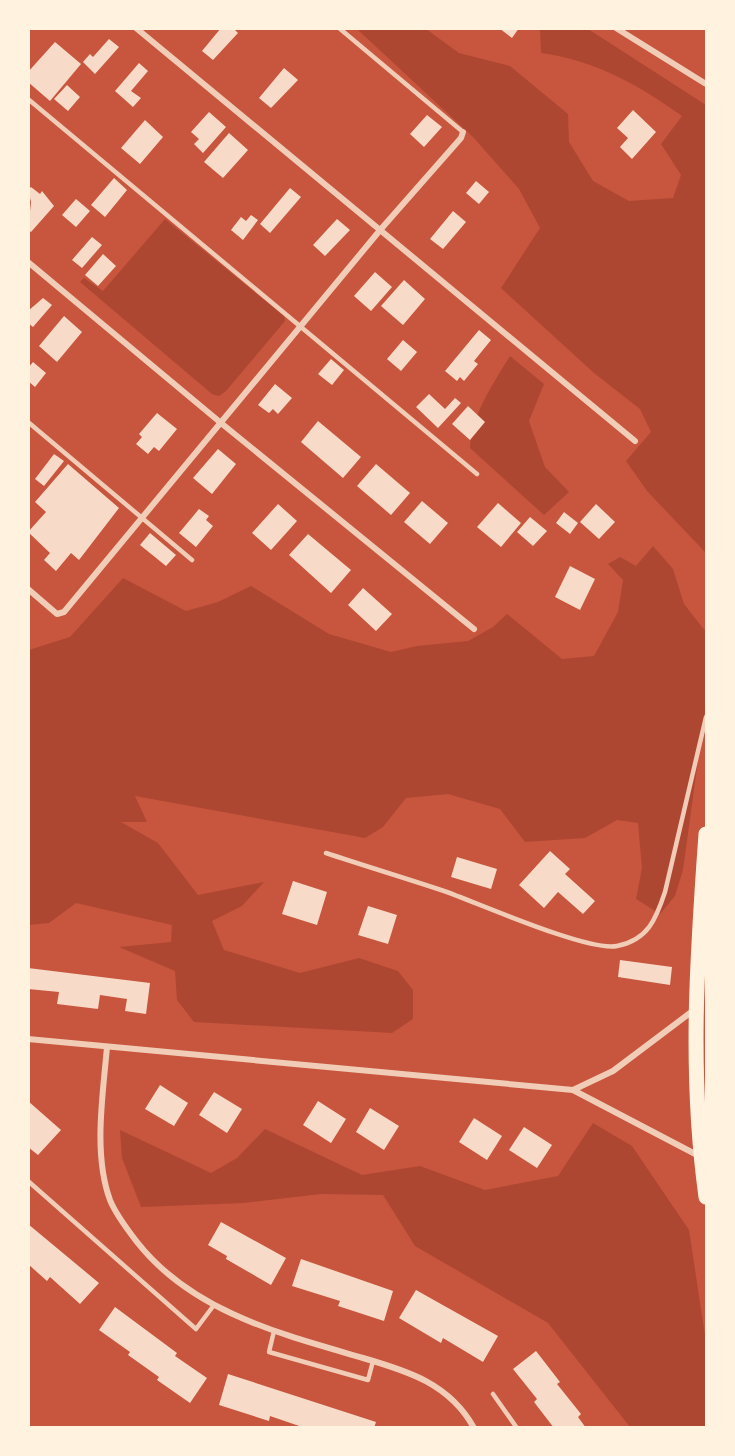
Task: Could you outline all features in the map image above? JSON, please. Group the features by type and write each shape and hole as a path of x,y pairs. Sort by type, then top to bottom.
{"highway":[{"path":"706,834 695,1010 695,1090 706,1197"}],"street":[{"path":"136,28 381,228 635,441"},
{"path":"616,28 706,84"},
{"path":"28,589 61,614 301,328 381,228 461,138 463,132"},
{"path":"28,262 220,423 474,629"},
{"path":"573,1090 613,1071 695,1010"},
{"path":"28,1039 573,1090 685,1150 701,1156"},
{"path":"107,1047 99,1124 110,1199 124,1225 146,1254 162,1270 214,1305 274,1331 373,1360 427,1379 453,1399 466,1413 474,1428"}],"lane":[{"path":"339,28 463,132"},
{"path":"28,99 477,474"},
{"path":"28,422 192,560"},
{"path":"326,853 445,892 582,942 615,947 645,935 656,919 665,892 706,717"},
{"path":"28,1181 196,1329 214,1305"},
{"path":"274,1331 269,1352 368,1380 373,1360"},
{"path":"493,1394 517,1428"}],"shaded area":[{"path":"357,29 426,29 459,53 510,66 568,114 569,142 593,181 629,201 673,198 681,175 661,144 682,116 632,84 598,68 561,56 541,53 540,29 588,29 706,105 706,553 647,491 626,461 651,432 640,409 594,373 501,288 540,228 519,189 473,137"},
{"path":"165,219 284,316 285,321 226,391 219,396 212,394 80,282 84,278 103,291"},
{"path":"510,356 544,384 529,421 545,467 569,492 544,515 470,448 479,411"},
{"path":"653,546 673,569 684,604 706,632 706,702 683,870 675,896 660,914 636,899 642,868 638,823 617,820 585,838 525,842 500,809 448,794 406,798 383,827 365,838 135,796 147,822 121,822 158,843 198,895 264,882 242,906 212,921 224,950 300,973 359,958 398,971 413,990 413,1019 392,1033 194,1022 177,1000 175,971 119,947 171,942 172,925 76,903 49,923 29,925 29,650 70,637 123,578 186,611 218,602 251,586 329,634 391,652 417,646 468,641 493,627 507,614 562,659 594,656 618,612 623,580 608,564 620,557 636,566"},
{"path":"593,1123 632,1146 689,1230 706,1342 706,1427 630,1427 548,1323 415,1246 383,1195 321,1194 244,1203 141,1207 122,1158 120,1130 211,1173 237,1158 265,1129 362,1175 420,1166 485,1190 558,1176"}],"building":[{"path":"221,28 233,28 238,33 213,60 202,51"},
{"path":"499,28 519,28 512,38"},
{"path":"109,39 119,47 95,74 83,62 90,54 93,57"},
{"path":"55,42 81,64 50,101 28,82 28,72"},
{"path":"139,63 148,71 131,91 141,98 133,107 115,91"},
{"path":"284,68 298,80 271,108 259,98"},
{"path":"67,85 80,97 68,111 54,99"},
{"path":"633,110 656,132 632,159 620,147 628,138 617,128"},
{"path":"209,112 226,127 203,153 194,144 199,139 191,132"},
{"path":"427,115 442,127 424,147 410,134"},
{"path":"145,120 163,137 140,164 121,148"},
{"path":"229,133 248,150 223,178 204,162"},
{"path":"114,178 127,190 105,217 91,205"},
{"path":"476,181 489,192 479,204 466,193"},
{"path":"31,187 40,194 42,191 54,206 31,232 28,230 31,202 28,190"},
{"path":"290,188 301,197 270,233 260,224"},
{"path":"76,199 90,211 76,227 62,215"},
{"path":"453,211 466,222 443,249 430,239"},
{"path":"251,215 258,220 243,240 231,230 241,217 246,221"},
{"path":"337,219 350,230 325,256 313,245"},
{"path":"92,237 102,245 82,268 72,260"},
{"path":"103,254 116,266 98,286 85,275"},
{"path":"375,272 392,287 371,311 354,296"},
{"path":"404,280 425,299 403,325 381,306"},
{"path":"43,298 52,305 33,327 28,323 28,311"},
{"path":"64,316 82,332 57,362 39,346"},
{"path":"479,330 491,340 474,361 478,364 464,381 460,377 457,381 445,371"},
{"path":"403,340 417,352 401,371 387,359"},
{"path":"331,359 344,370 332,385 318,374"},
{"path":"33,362 46,373 35,387 28,381 28,368"},
{"path":"275,384 292,398 278,414 273,409 269,413 258,405"},
{"path":"429,394 445,409 455,398 461,403 438,428 416,407"},
{"path":"468,406 485,422 470,440 452,424"},
{"path":"157,413 177,429 159,451 154,447 148,454 136,444 142,437 139,434"},
{"path":"318,421 361,457 343,478 301,442"},
{"path":"218,449 236,464 212,494 193,478"},
{"path":"54,454 64,461 44,486 35,479"},
{"path":"68,464 119,508 79,560 71,553 56,571 44,560 50,553 28,532 46,512 35,502"},
{"path":"376,464 410,493 391,515 357,486"},
{"path":"422,501 448,523 430,544 404,522"},
{"path":"498,503 521,523 501,547 477,527"},
{"path":"278,504 297,521 271,550 252,533"},
{"path":"596,504 615,522 599,539 580,522"},
{"path":"199,509 209,516 206,520 213,526 196,547 179,533"},
{"path":"564,512 578,523 570,534 556,523"},
{"path":"530,517 547,531 533,546 517,532"},
{"path":"150,533 176,555 166,566 140,545"},
{"path":"308,534 351,570 331,593 289,555"},
{"path":"570,566 595,579 580,610 555,597"},
{"path":"363,588 392,614 376,631 348,605"},
{"path":"550,851 570,869 565,874 595,901 583,914 558,892 544,908 519,885"},
{"path":"457,857 497,869 491,889 451,877"},
{"path":"293,881 327,892 317,925 282,914"},
{"path":"368,906 397,915 388,944 358,935"},
{"path":"620,960 672,967 670,985 618,977"},
{"path":"28,968 150,983 146,1014 125,1011 127,999 100,995 98,1009 57,1004 59,992 28,989"},
{"path":"160,1085 188,1103 174,1126 145,1109"},
{"path":"214,1092 242,1109 227,1133 199,1115"},
{"path":"28,1101 61,1130 38,1155 28,1147"},
{"path":"318,1101 346,1119 331,1143 303,1125"},
{"path":"370,1108 399,1126 384,1150 356,1132"},
{"path":"474,1118 502,1136 487,1160 459,1142"},
{"path":"524,1127 552,1145 537,1168 509,1150"},
{"path":"221,1222 286,1258 271,1285 226,1259 227,1256 208,1245"},
{"path":"28,1224 99,1283 80,1304 50,1277 47,1281 28,1264"},
{"path":"301,1259 393,1291 384,1321 338,1306 340,1301 292,1286"},
{"path":"416,1290 498,1336 483,1362 443,1338 441,1343 399,1318"},
{"path":"115,1307 177,1353 175,1356 207,1378 190,1403 157,1380 159,1377 128,1355 130,1352 99,1330"},
{"path":"536,1351 560,1382 557,1384 581,1414 578,1417 586,1428 554,1428 534,1402 537,1399 513,1369"},
{"path":"228,1374 376,1422 374,1428 305,1428 270,1416 269,1421 219,1405"}]}
